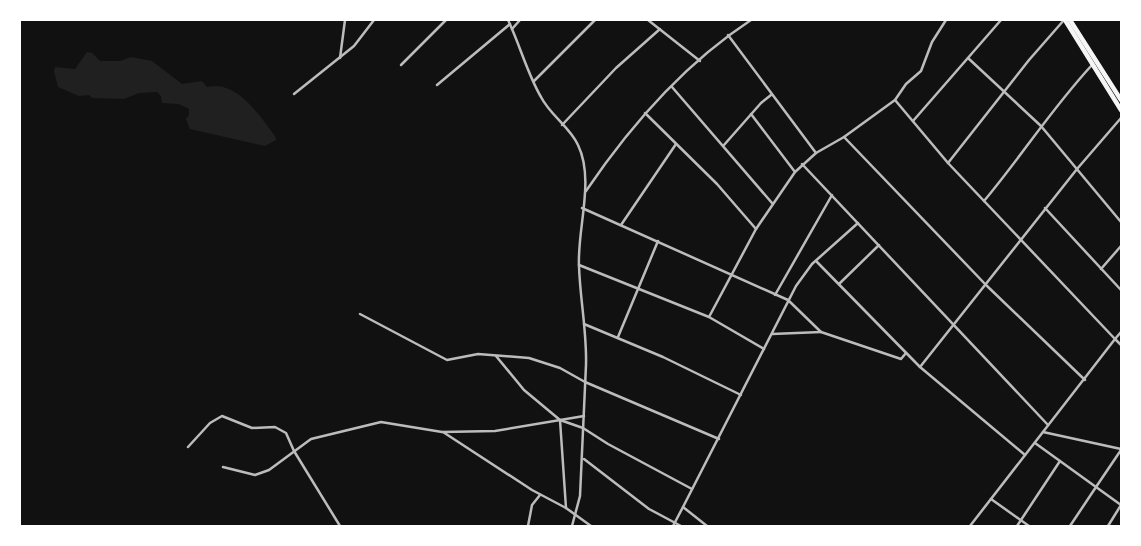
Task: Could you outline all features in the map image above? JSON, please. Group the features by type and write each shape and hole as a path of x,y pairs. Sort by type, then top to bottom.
{"main road":[{"path":"1065,20 1121,110"},
{"path":"1070,20 1121,100"}],"street":[{"path":"340,58 344,20"},
{"path":"294,94 354,46 374,20"},
{"path":"401,65 446,20"},
{"path":"508,20 541,98 578,145 583,166 585,192 578,265 587,346 580,496 572,526"},
{"path":"512,29 520,20"},
{"path":"534,82 595,20"},
{"path":"648,20 700,61"},
{"path":"585,192 615,148 644,113 728,35 751,20"},
{"path":"709,318 772,202 795,172 816,153 844,137 895,100 906,84 921,71 932,42 946,20"},
{"path":"913,121 1001,20"},
{"path":"948,163 1029,60 1065,20"},
{"path":"437,85 510,24"},
{"path":"562,125 616,68 660,29"},
{"path":"728,35 771,95 786,110 816,153"},
{"path":"968,58 1006,91 1041,126 1121,222"},
{"path":"984,201 1014,165 1068,91 1092,65"},
{"path":"672,87 772,202"},
{"path":"724,145 751,114 771,95"},
{"path":"895,100 948,163 1020,241 1121,345"},
{"path":"644,113 717,184 756,230"},
{"path":"751,114 795,172"},
{"path":"920,367 954,327 1045,208 1121,118"},
{"path":"844,137 986,285 1084,380"},
{"path":"621,225 676,144"},
{"path":"802,164 1048,425"},
{"path":"775,295 832,195"},
{"path":"582,208 788,300 821,332"},
{"path":"1045,208 1121,290"},
{"path":"674,525 719,440 788,300 807,269 858,223"},
{"path":"617,337 658,242"},
{"path":"840,284 879,245"},
{"path":"1102,270 1121,246"},
{"path":"817,262 920,367 1025,455"},
{"path":"578,265 709,318 764,349"},
{"path":"360,314 447,360 478,354 528,358 560,368 585,382 719,440"},
{"path":"584,324 663,357 741,395"},
{"path":"772,334 821,332 902,359 906,353"},
{"path":"970,526 1121,332"},
{"path":"496,356 524,390 560,420 583,428 608,444 692,489"},
{"path":"188,448 210,422 222,416 252,428 275,427 281,429 286,433 294,451 340,526"},
{"path":"223,467 255,475 269,470 311,439 380,422 442,432 496,431 584,416"},
{"path":"560,420 566,508"},
{"path":"442,432 540,495 566,508 591,526"},
{"path":"1043,432 1121,449 1070,526"},
{"path":"1035,443 1121,505 1108,526"},
{"path":"583,458 649,508 674,525 681,526"},
{"path":"1017,526 1060,461"},
{"path":"528,526 532,505 540,495"},
{"path":"991,499 1029,526"},
{"path":"683,507 707,526"}],"shaded area":[{"path":"87,52 92,53 100,61 120,61 131,57 152,61 182,84 202,81 207,87 218,86 228,89 237,94 254,109 276,140 265,146 190,129 186,119 189,115 189,109 179,104 162,103 161,96 157,92 139,93 124,99 92,98 89,95 79,96 58,87 54,71 55,67 75,69"}]}
